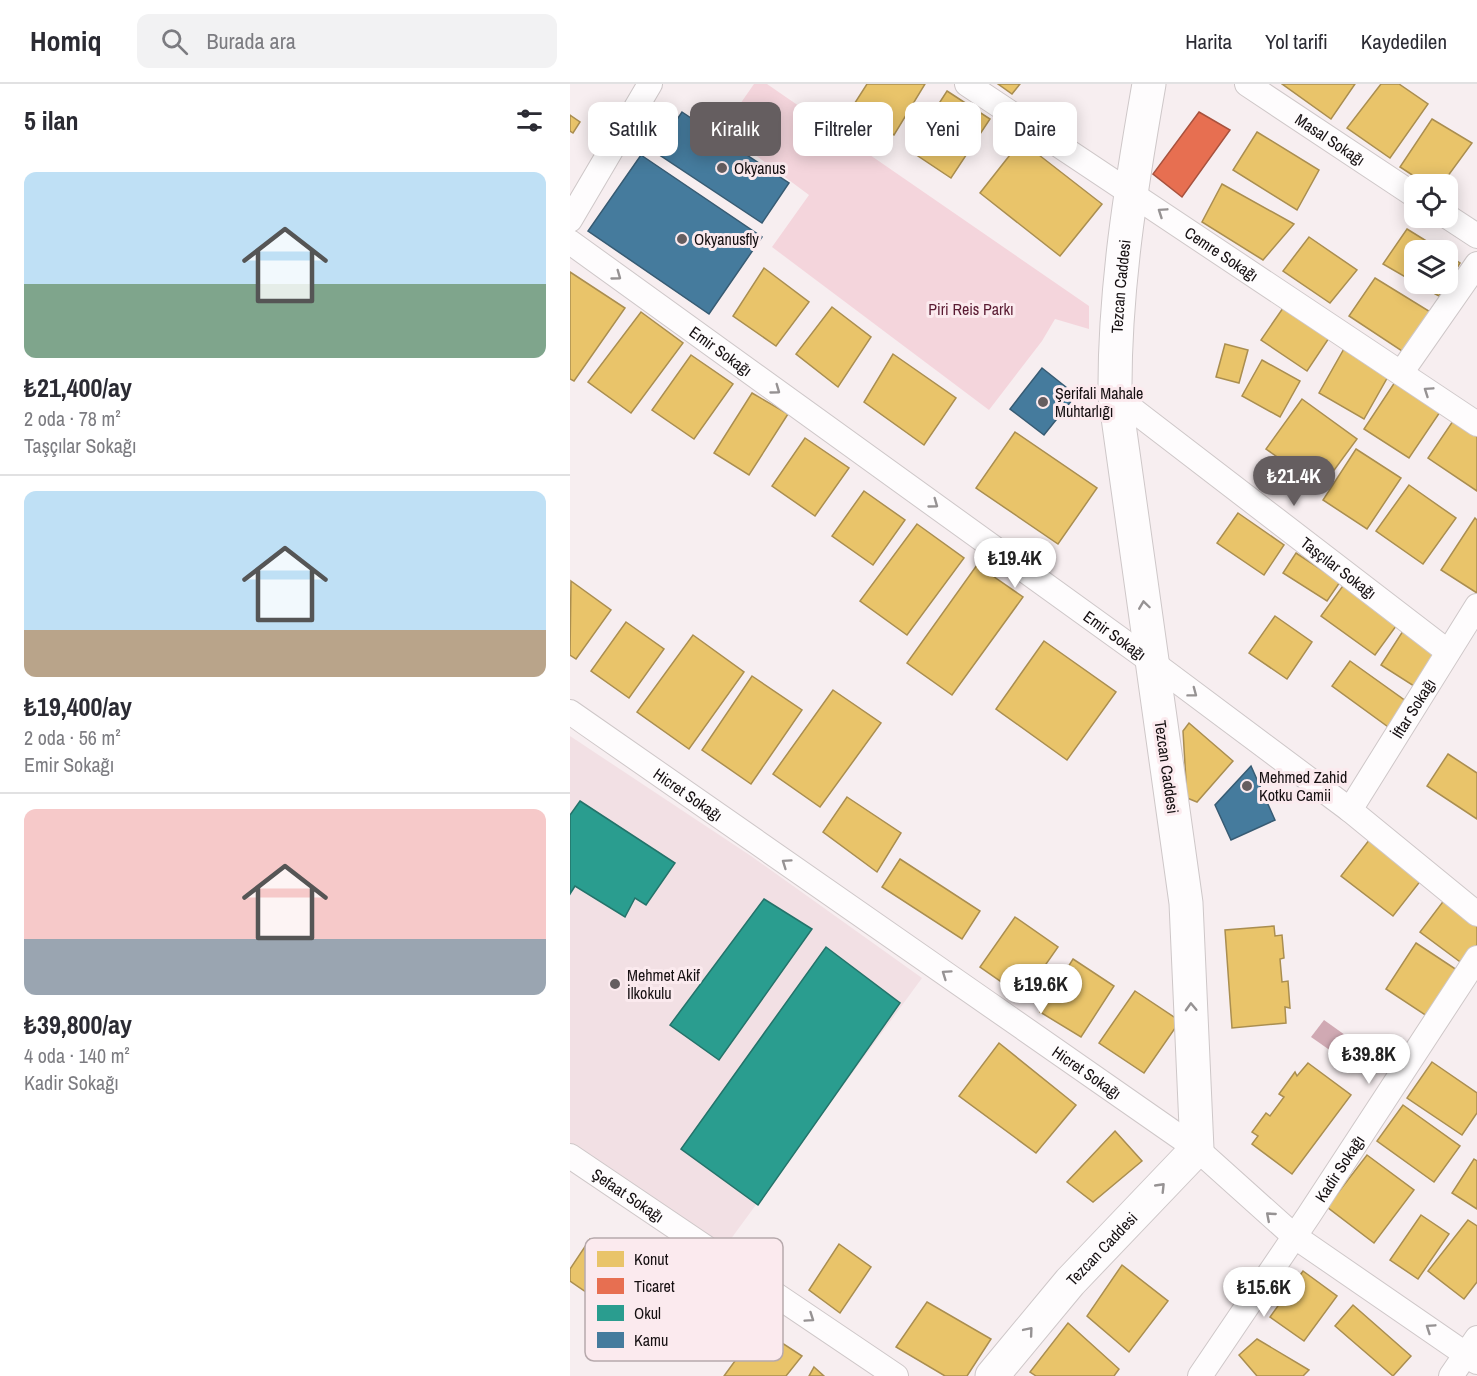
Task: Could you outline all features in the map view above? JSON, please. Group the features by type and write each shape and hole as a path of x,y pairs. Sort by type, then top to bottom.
{"street":[{"path":"570,220 650,84"},
{"name":"Cemre Sokağı","path":"967,84 1477,423"},
{"name":"Tezcan Caddesi","path":"992,1376 1070,1282 1197,1149 1186,903 1115,396 1114,347 1131,192 1149,84"},
{"name":"Masal Sokağı","path":"1247,84 1404,188"},
{"path":"1458,224 1477,236"},
{"name":"Emir Sokağı","path":"570,242 1152,662 1350,810 1477,914"},
{"path":"1401,373 1477,264"},
{"name":"Taşçılar Sokağı","path":"1115,396 1447,651"},
{"name":"İftar Sokağı","path":"1350,810 1477,606"},
{"name":"Hicret Sokağı","path":"570,712 1197,1149 1294,1236 1474,1351"},
{"name":"Kadir Sokağı","path":"1200,1376 1309,1215 1477,958"},
{"name":"Şefaat Sokağı","path":"570,1156 692,1238"},
{"name":"Şefaat Sokağı","path":"783,1300 896,1376"},
{"path":"1450,1376 1474,1351"}],"shaded area":[{"path":"570,736 751,856 922,978 732,1238 711,1238 570,1145"},
{"path":"1324,1020 1366,1050 1354,1067 1311,1037"}],"green space":[{"name":"Piri Reis Parkı","path":"754,84 767,84 793,102 793,156 871,156 1089,306 1089,329 1055,319 1042,341 989,410 772,247 809,195 757,156 781,156 781,102 741,102"}],"building: Konut":[{"path":"867,84 925,84 914,102 905,102 905,117 894,135 893,102 855,102"},
{"path":"998,84 1020,84 1012,94"},
{"path":"1282,84 1355,84 1331,119"},
{"path":"1381,84 1399,84 1428,104 1390,158 1347,128"},
{"path":"947,91 964,102 940,102"},
{"path":"981,113 990,119 981,133"},
{"path":"570,115 580,122 573,133 570,131"},
{"path":"1432,119 1472,143 1449,174 1411,174 1400,167"},
{"path":"1257,132 1319,170 1297,210 1233,170"},
{"path":"918,156 966,156 951,178"},
{"path":"1009,156 1040,156 1102,204 1060,256 980,193"},
{"path":"1222,184 1294,224 1263,260 1202,222"},
{"path":"1407,229 1425,240 1404,240 1404,276 1383,264"},
{"path":"1309,237 1357,270 1330,303 1283,271"},
{"path":"764,268 809,302 776,346 733,316"},
{"path":"570,272 625,308 574,381 570,379"},
{"path":"1375,278 1432,313 1405,353 1349,316"},
{"path":"832,307 871,337 838,387 796,354"},
{"path":"1283,308 1329,338 1307,371 1261,340"},
{"path":"641,312 683,343 631,413 588,382"},
{"path":"1225,344 1248,350 1239,383 1216,377"},
{"path":"1345,347 1390,373 1364,419 1319,393"},
{"path":"893,354 956,398 924,445 864,402"},
{"path":"691,355 733,384 694,439 652,410"},
{"path":"1262,360 1300,381 1280,417 1242,396"},
{"path":"1395,382 1440,412 1409,458 1364,429"},
{"path":"752,393 788,414 749,475 714,453"},
{"path":"1302,399 1357,439 1321,488 1266,449"},
{"path":"1455,418 1477,433 1477,491 1428,458"},
{"path":"1015,432 1097,488 1058,544 976,488"},
{"path":"805,438 849,468 815,516 772,486"},
{"path":"1356,449 1401,478 1367,529 1323,500"},
{"path":"1409,485 1456,518 1423,564 1376,531"},
{"path":"864,491 905,520 873,565 832,536"},
{"path":"1238,513 1284,545 1264,575 1217,543"},
{"path":"1475,518 1477,520 1477,593 1441,570"},
{"path":"917,524 964,558 907,635 860,601"},
{"path":"1296,553 1340,582 1327,601 1283,573"},
{"path":"977,565 1023,597 952,695 907,663"},
{"path":"571,581 611,610 576,659 570,655"},
{"path":"1345,583 1399,622 1375,655 1321,616"},
{"path":"1275,616 1312,642 1287,679 1249,653"},
{"path":"626,622 664,649 629,698 591,671"},
{"path":"1403,631 1439,654 1417,688 1381,665"},
{"path":"693,635 744,672 689,749 637,712"},
{"path":"1044,641 1116,692 1067,760 996,709"},
{"path":"1350,661 1410,704 1391,729 1332,686"},
{"path":"752,676 802,710 751,784 702,750"},
{"path":"833,690 881,723 820,807 773,774"},
{"path":"1189,723 1233,761 1197,802 1187,798 1183,731"},
{"path":"1448,754 1477,773 1477,819 1427,786"},
{"path":"847,797 901,833 877,872 823,832"},
{"path":"1370,839 1422,879 1393,916 1341,876"},
{"path":"900,859 980,911 962,939 882,887"},
{"path":"1445,899 1477,923 1477,945 1463,964 1420,932"},
{"path":"1015,917 1058,947 1023,997 980,967"},
{"path":"1274,926 1275,936 1282,935 1284,958 1280,959 1282,982 1288,981 1290,1008 1285,1007 1286,1023 1232,1028 1225,930"},
{"path":"1416,943 1463,974 1433,1020 1386,989"},
{"path":"1073,959 1114,986 1081,1037 1040,1012"},
{"path":"1135,991 1180,1021 1144,1073 1099,1043"},
{"path":"999,1043 1076,1105 1036,1153 959,1096"},
{"path":"1432,1062 1477,1093 1477,1113 1462,1135 1407,1098"},
{"path":"1308,1063 1351,1095 1292,1174 1252,1144 1258,1136 1252,1132 1266,1113 1270,1116 1284,1097 1279,1094 1295,1072 1297,1076"},
{"path":"1403,1105 1460,1146 1434,1182 1377,1141"},
{"path":"1115,1131 1142,1161 1093,1202 1067,1182"},
{"path":"1367,1155 1414,1190 1374,1243 1327,1207"},
{"path":"1474,1159 1477,1161 1477,1209 1452,1193"},
{"path":"1421,1215 1449,1234 1418,1279 1390,1260"},
{"path":"1468,1220 1477,1226 1477,1282 1464,1299 1428,1271"},
{"path":"839,1244 871,1267 840,1313 809,1290"},
{"path":"585,1246 585,1291 570,1281 570,1269"},
{"path":"1122,1265 1168,1301 1129,1352 1087,1316"},
{"path":"1303,1271 1337,1296 1304,1341 1270,1317"},
{"path":"927,1302 991,1339 967,1376 945,1376 896,1347"},
{"path":"1353,1305 1411,1356 1393,1376 1335,1326"},
{"path":"1068,1323 1119,1369 1114,1376 1036,1376 1030,1372"},
{"path":"1257,1339 1309,1370 1303,1376 1257,1376 1239,1355"},
{"path":"783,1344 802,1356 786,1376 724,1376 735,1361 783,1361"},
{"path":"814,1367 824,1376 809,1376"}],"building: Ticaret":[{"path":"1199,112 1230,130 1182,197 1153,174"}],"building: Okul":[{"path":"580,801 675,863 646,905 635,898 625,917 575,886 570,894 570,815"},
{"path":"764,899 812,929 719,1060 670,1025"},
{"path":"826,947 900,1003 758,1205 681,1149"}],"building: Kamu":[{"name":"Okyanus","path":"682,112 690,117 690,156 748,156 789,183 762,223 661,156 678,156 678,118"},
{"path":"642,156 762,237 709,314 588,231"},
{"name":"Şerifali Mahale Muhtarlığı","path":"1042,368 1076,395 1044,435 1010,409"},
{"name":"Mehmed Zahid Kotku Camii","path":"1251,766 1275,820 1231,840 1215,805"}],"place":[{"name":"Okyanus","path":"722,168"},
{"name":"Okyanusfly","path":"682,239"},
{"name":"Şerifali Mahale Muhtarlığı","path":"1043,402"},
{"name":"Mehmed Zahid Kotku Camii","path":"1247,786"},
{"name":"Mehmet Akif İlkokulu","path":"615,984"}]}
